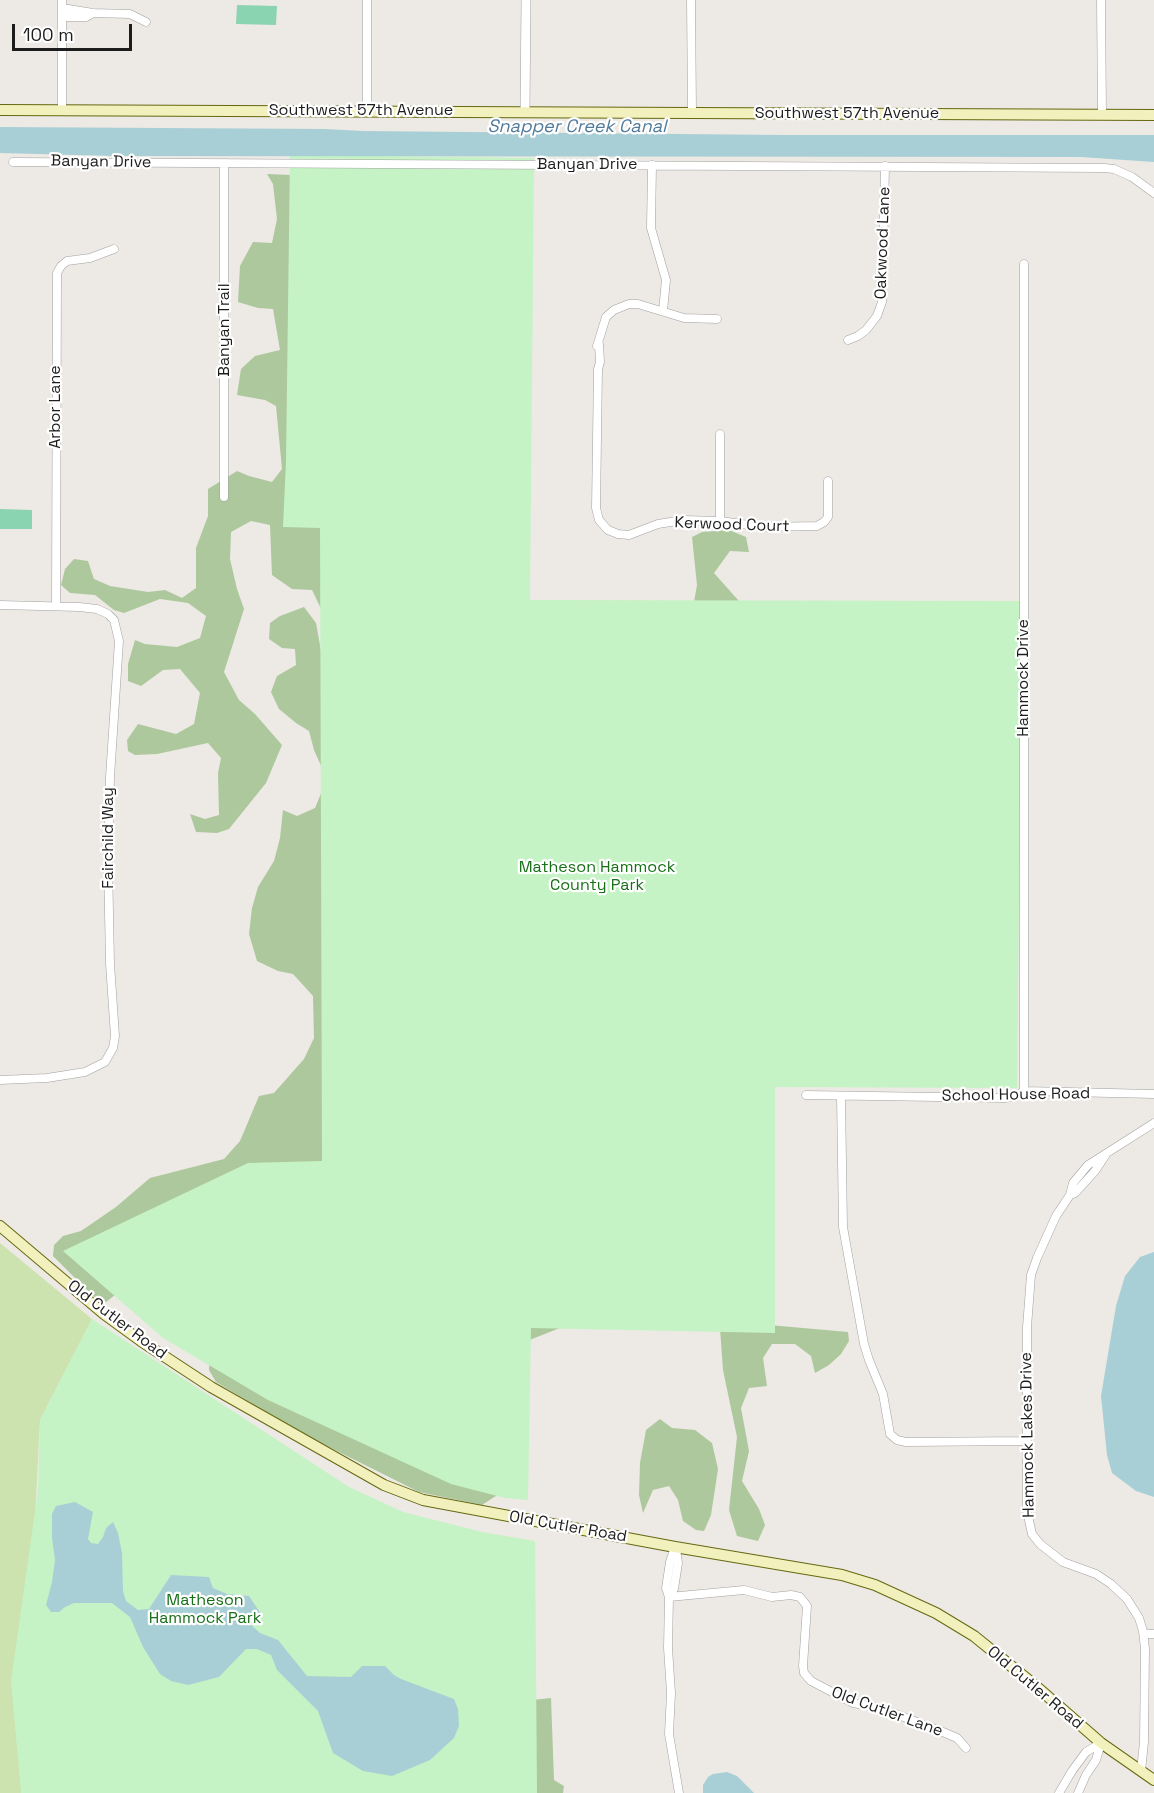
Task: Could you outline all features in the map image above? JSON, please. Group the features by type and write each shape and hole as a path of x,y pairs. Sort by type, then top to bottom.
{"main road":[{"name":"Southwest 57th Avenue","path":"0,110 1154,115"},
{"name":"Old Cutler Road","path":"0,1226 104,1314 141,1341 219,1392 384,1485 423,1500 675,1547 842,1575 875,1585 936,1613 974,1636 1101,1743 1154,1780"}],"street":[{"path":"367,0 367,111"},
{"path":"525,112 526,0"},
{"path":"691,0 692,112"},
{"path":"1101,0 1102,114"},
{"path":"62,110 62,8 93,13 130,14 147,22"},
{"name":"Banyan Drive","path":"13,162 1108,168 1132,177 1154,193"},
{"name":"Banyan Trail","path":"224,163 224,497"},
{"path":"651,165 651,228 666,280 663,311 689,319 717,319"},
{"name":"Oakwood Lane","path":"848,340 866,330 880,311 882,302 885,166"},
{"name":"Arbor Lane","path":"56,606 57,273 60,266 67,261 90,258 114,249"},
{"name":"Hammock Drive","path":"1023,264 1024,1091"},
{"name":"Kerwood Court","path":"663,311 636,303 619,307 606,317 601,328 596,362 598,369 596,508 599,520 608,530 629,535 658,524 679,520 720,521 773,527 822,524 828,513 828,481"},
{"path":"720,434 720,521"},
{"path":"0,605 56,606"},
{"name":"Fairchild Way","path":"0,1080 70,1076 92,1070 108,1059 112,1053 115,1036 110,964 108,861 110,759 119,641 116,625 103,611 92,608 56,606"},
{"name":"School House Road","path":"806,1095 1004,1098 1015,1097 1024,1091 1154,1094"},
{"path":"842,1096 843,1227 864,1344 868,1360 883,1394 890,1434 897,1440 906,1442 1027,1442"},
{"name":"Hammock Lakes Drive","path":"1140,1771 1144,1743 1144,1634 1136,1611 1120,1591 1096,1574 1057,1558 1032,1534 1027,1511 1027,1327 1030,1281 1044,1240 1056,1216 1070,1195 1075,1193 1095,1172 1106,1156 1126,1140 1154,1123"},
{"path":"675,1547 666,1584 669,1597 668,1640 671,1693 669,1734 680,1793"},
{"name":"Old Cutler Lane","path":"669,1597 744,1590 772,1597 790,1595 800,1597 807,1606 803,1666 804,1672 811,1681 857,1704 880,1708 957,1738 966,1748"},
{"path":"1144,1634 1154,1634"},
{"path":"1059,1793 1086,1752 1101,1743"},
{"path":"1078,1793 1096,1760 1101,1743"}],"green space":[{"path":"237,5 277,6 276,25 236,24"},
{"name":"Matheson Hammock County Park","path":"290,155 534,158 530,600 1022,601 1017,1088 775,1087 775,1333 531,1328 528,1500 505,1498 451,1484 268,1400 163,1338 63,1251 248,1163 322,1161 320,528 283,527"},
{"name":"Matheson Hammock County Park","path":"267,174 316,176 462,483 775,1080 769,1325 848,1332 849,1341 841,1354 829,1365 815,1373 811,1356 795,1344 772,1344 763,1358 767,1386 749,1388 741,1408 749,1451 742,1481 759,1509 765,1525 758,1541 737,1536 729,1510 737,1437 723,1370 720,1328 575,1322 527,1341 505,1490 482,1505 419,1492 305,1435 216,1382 209,1370 210,1352 120,1291 106,1302 97,1300 53,1256 54,1245 63,1236 81,1231 116,1207 150,1178 224,1159 240,1141 259,1096 274,1093 304,1059 314,1038 313,996 293,974 278,971 257,961 249,934 252,908 258,887 274,861 280,838 283,810 297,816 315,808 327,779 314,750 309,731 279,709 271,692 277,676 296,665 295,649 282,648 269,639 270,623 280,616 304,607 316,623 324,668 326,619 312,590 292,589 272,575 270,525 251,521 231,532 230,559 244,609 224,672 239,700 255,714 282,745 266,783 229,829 217,833 196,832 190,814 205,819 219,815 218,773 221,758 208,743 157,754 135,755 128,751 127,740 138,724 176,734 194,724 200,693 180,669 163,670 141,686 128,681 128,664 135,640 145,644 177,647 200,638 206,616 188,603 160,599 124,613 114,610 95,595 70,593 61,585 65,569 74,559 88,561 94,579 110,586 148,592 165,590 182,598 196,588 196,548 208,516 208,489 237,471 272,482 282,469 276,406 265,400 237,395 241,369 255,356 280,350 273,309 258,308 238,302 240,266 253,242 272,243 277,219 273,184"},
{"path":"0,509 32,510 32,529 0,529"},
{"path":"729,530 746,537 749,552 730,551 714,573 746,609 689,630 697,585 692,537 702,532"},
{"path":"0,1243 92,1319 40,1420 21,1793 0,1793"},
{"name":"Matheson Hammock Park","path":"92,1319 349,1487 403,1512 482,1532 535,1541 537,1793 21,1793 11,1681 38,1490 40,1420"},
{"path":"660,1419 672,1428 695,1430 712,1443 718,1469 711,1515 704,1531 696,1530 683,1521 678,1500 669,1486 653,1490 643,1513 639,1495 640,1463 646,1430"},
{"path":"551,1698 554,1780 564,1786 563,1793 485,1793 532,1700"}],"water":[{"path":"0,127 783,135 1154,135 1154,162 1081,157 113,156 0,153"},
{"path":"1154,1252 1154,1497 1136,1491 1112,1473 1107,1455 1101,1396 1116,1306 1125,1276 1140,1257"},
{"path":"75,1502 93,1512 88,1539 91,1543 98,1544 106,1528 113,1522 122,1553 123,1591 126,1601 138,1610 149,1609 171,1575 209,1577 213,1588 227,1594 249,1596 261,1614 249,1623 260,1633 278,1640 307,1676 351,1677 362,1666 385,1666 401,1679 454,1699 458,1709 459,1726 454,1738 430,1760 392,1776 363,1771 333,1753 318,1711 277,1670 271,1655 257,1649 246,1649 219,1677 188,1685 171,1681 160,1674 143,1647 130,1617 112,1603 74,1603 59,1612 51,1612 46,1605 55,1560 52,1514 56,1506"},
{"path":"727,1772 737,1776 754,1793 703,1793 703,1785 708,1777"}],"water label":[{"name":"Snapper Creek Canal","path":"577,127"}]}
